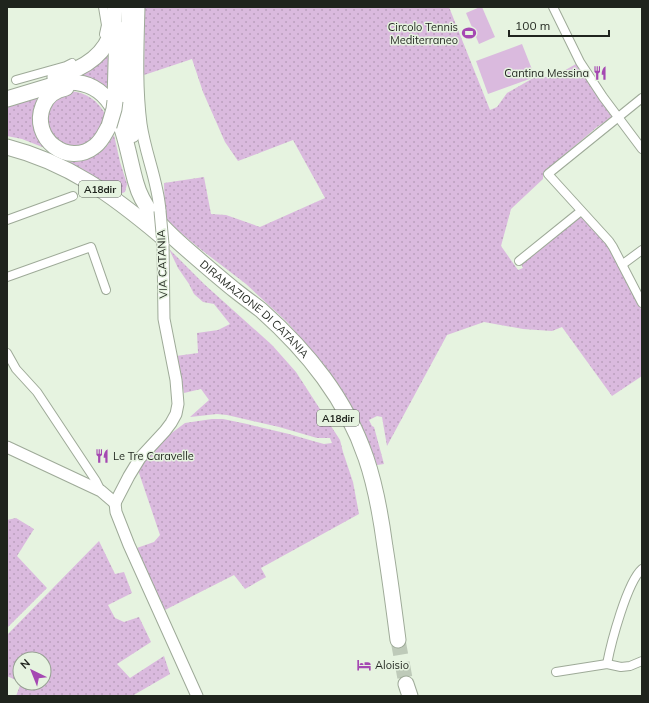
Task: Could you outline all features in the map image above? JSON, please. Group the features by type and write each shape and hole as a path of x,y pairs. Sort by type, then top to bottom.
{"highway":[{"path":"7,92 73,71 82,67 93,59 103,49 110,36 116,7"},
{"path":"116,7 117,104"},
{"path":"7,140 25,144 69,159 89,156 101,148 109,137 114,109 120,94 121,7"},
{"path":"130,7 128,109 130,128 139,166 151,204 162,221 174,233 237,287 260,310"},
{"name":"DIRAMAZIONE DI CATANIA","path":"7,99 68,82 75,82 90,86 102,94 111,104 120,120 137,185 152,215 187,249 260,310 319,370 336,394 346,412 361,444 368,465 377,499 387,558 393,641 368,501 358,464 344,429 327,399 311,376 285,345 253,314 132,212 92,183 52,162 35,155 7,147"},
{"path":"112,127 94,147 82,153 71,154 59,150 45,137 41,126 42,108 47,98 55,91 61,89 79,89 86,91 97,99 106,109 114,125 126,172 138,203 150,220 181,252"}],"main road":[{"name":"VIA CATANIA","path":"115,503 140,458 171,423 176,414 178,404 176,380 164,319 163,244 157,188 143,137 141,124 138,86 139,7"},
{"path":"7,447 101,491 115,503 116,512 129,545 197,696"}],"street":[{"path":"16,80 66,66 91,53 98,47 104,36 106,25 103,7"},
{"path":"553,7 580,62 618,118 642,149"},
{"path":"642,98 548,174 609,241 623,264 642,303"},
{"path":"7,220 73,196"},
{"path":"519,261 581,211"},
{"path":"7,277 91,248 106,290"},
{"path":"623,264 642,250"},
{"path":"7,353 16,369 36,392 96,481 101,491"},
{"path":"607,664 625,600 638,573 642,569"},
{"path":"556,672 607,664 621,667 630,666 642,662"}],"shaded area":[{"path":"145,7 449,7 490,110 497,107 507,93 535,77 553,77 576,64 612,117 597,127 543,173 543,179 511,209 501,246 518,270 523,268 521,264 579,218 583,217 611,249 642,311 642,376 612,396 562,327 552,331 523,329 484,322 447,335 387,446 382,417 377,416 369,420 374,427 384,464 377,465 364,431 341,389 323,364 287,322 246,284 165,220 164,183 204,177 211,214 226,215 260,227 325,198 293,140 238,161 225,142 203,92 192,59 144,75"},
{"path":"482,7 495,37 479,44 466,13"},
{"path":"110,41 110,96 76,73"},
{"path":"522,44 535,77 488,94 476,61"},
{"path":"56,87 42,100 55,152 22,139 7,136 7,102"},
{"path":"69,91 81,93 91,98 99,105 106,116 92,141 75,148 52,141 44,113 63,92"},
{"path":"114,135 127,184 125,192 120,194 60,160 78,162 91,157 107,146"},
{"path":"169,249 204,284 272,345 296,372 340,440 353,482 359,514 261,568 266,577 245,589 234,575 163,611 134,549 154,542 160,535 138,470 142,462 165,438 185,423 223,419 289,434 324,444 332,443 330,438 317,438 279,427 227,415 217,414 190,417 209,400 201,389 184,393 176,356 198,353 197,333 218,330 230,324 214,304 203,302 194,294 178,268"},
{"path":"16,518 34,529 17,556 47,588 7,628 7,520"},
{"path":"99,541 115,574 124,572 132,593 108,605 115,618 124,622 139,617 151,642 117,664 130,678 164,656 170,674 132,696 16,696 18,691 52,691 52,651 12,651 12,678 7,676 7,635"}],"tunnel":[{"path":"398,640 406,684"}],"place":[{"name":"Circolo Tennis Mediterraneo","path":"469,33"},
{"name":"Cantina Messina","path":"600,73"},
{"name":"Le Tre Caravelle","path":"102,456"},
{"name":"Aloisio","path":"364,665"}]}
